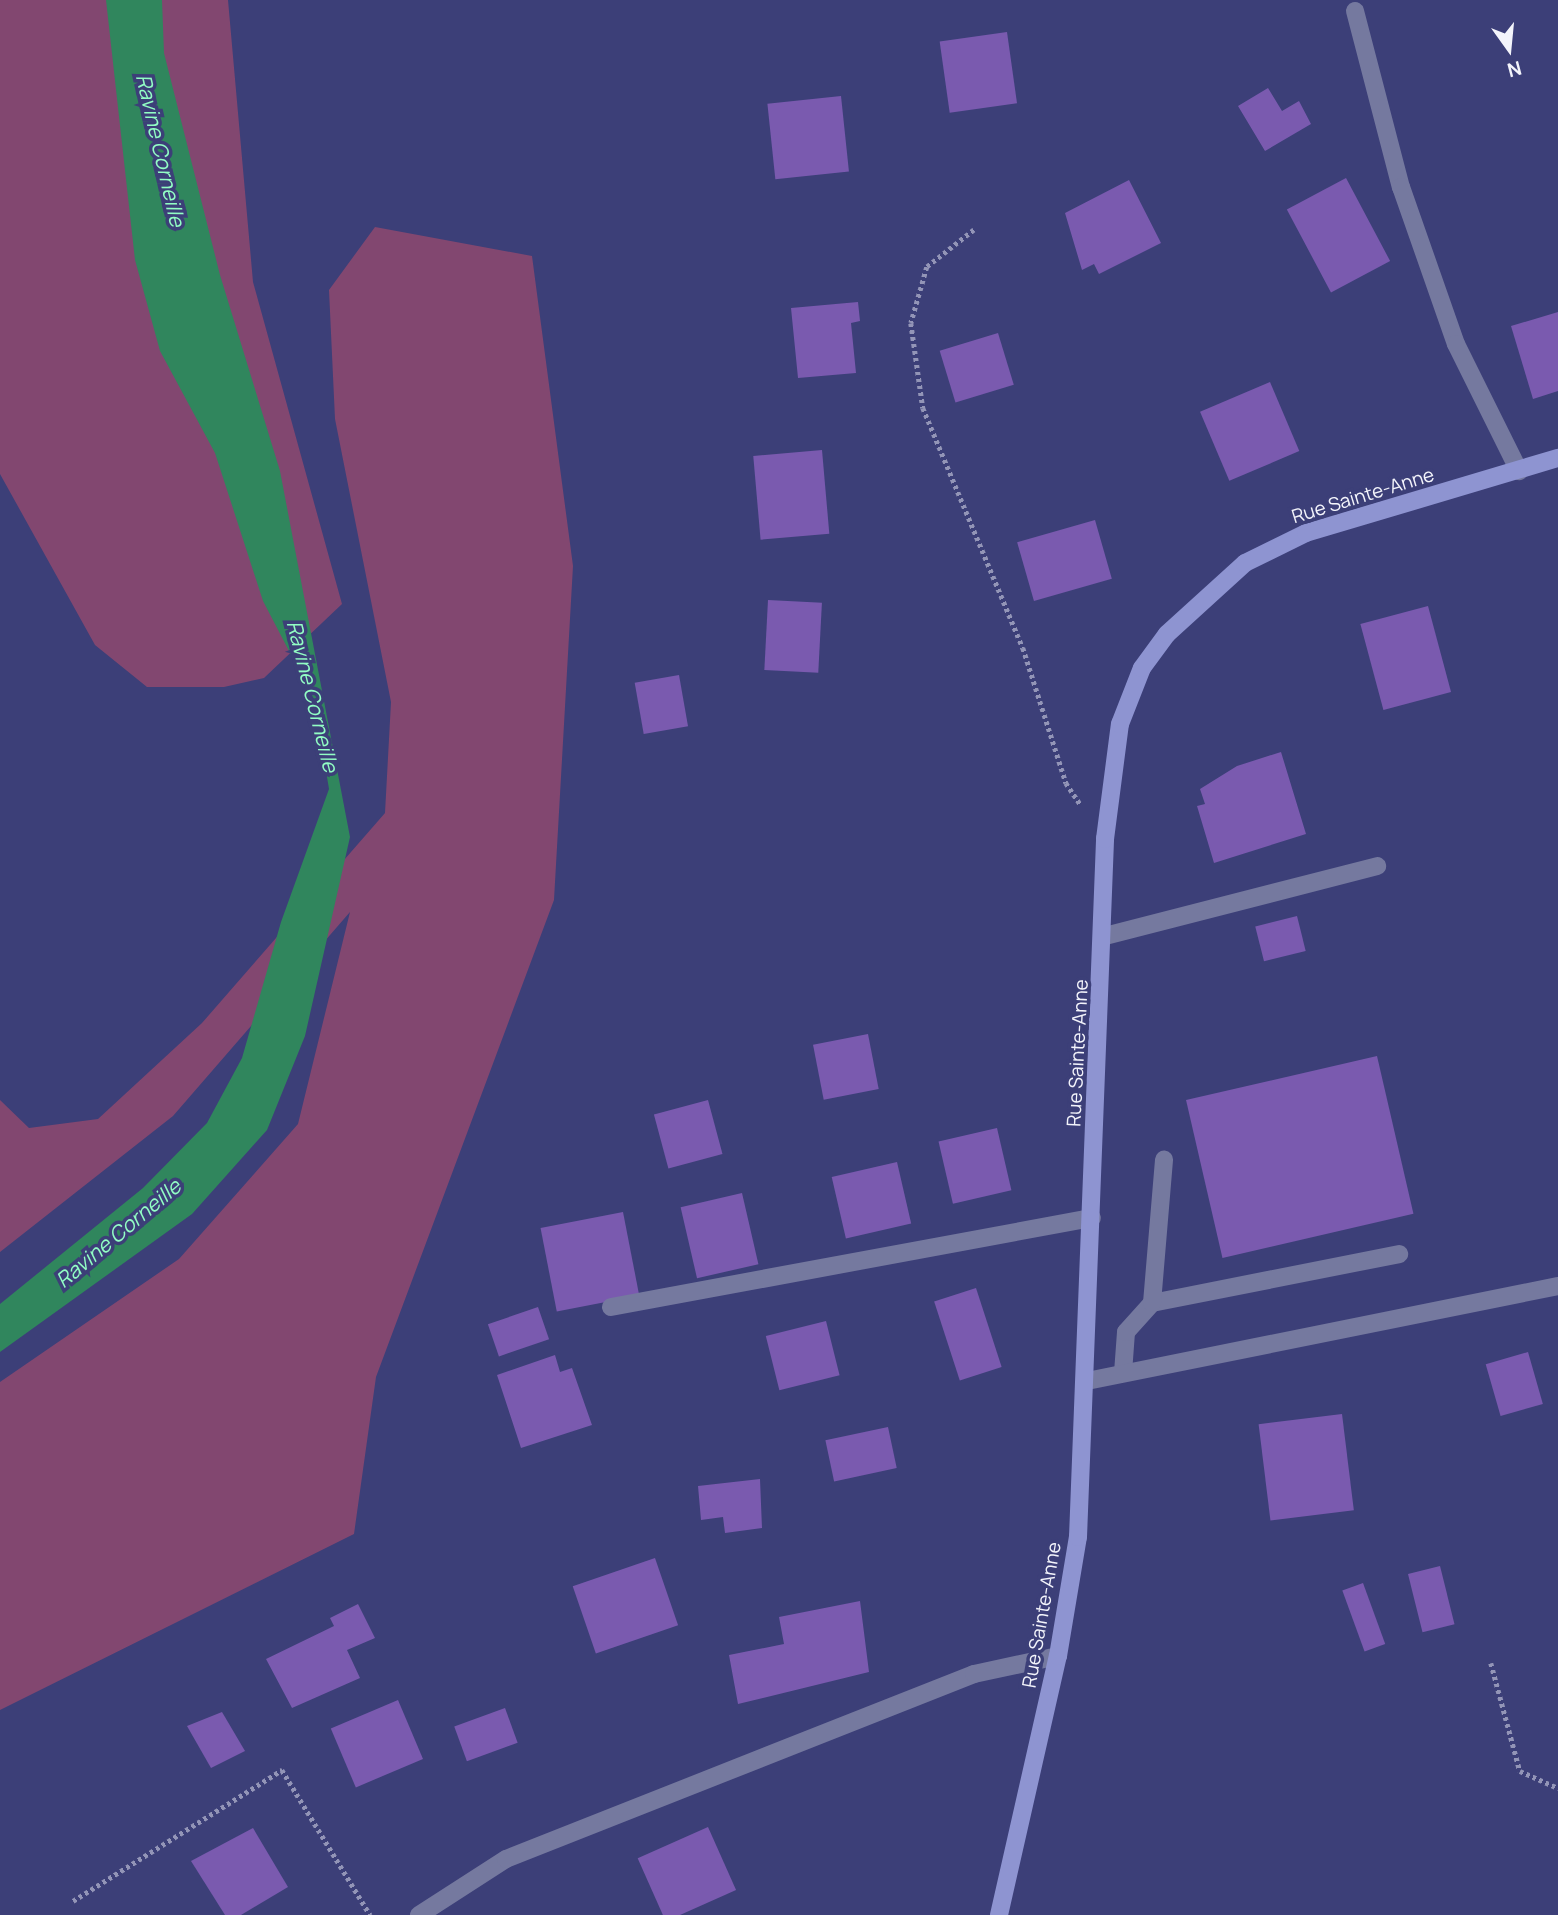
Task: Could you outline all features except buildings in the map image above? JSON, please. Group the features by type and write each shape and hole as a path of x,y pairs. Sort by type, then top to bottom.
{"main road":[{"name":"Rue Sainte-Anne","path":"999,1915 1058,1656 1078,1537 1105,936 1105,839 1120,724 1142,668 1206,595 1245,563 1306,533 1558,458"}],"street":[{"path":"1355,11 1401,187 1456,344 1520,471"},
{"path":"1105,936 1377,866"},
{"path":"1152,1303 1164,1160"},
{"path":"611,1307 1092,1217"},
{"path":"1123,1373 1126,1332 1152,1303 1399,1254"},
{"path":"1087,1381 1558,1286"},
{"path":"419,1915 506,1859 974,1675 1058,1656"}],"path":[{"path":"974,230 927,267 911,323 923,408 1023,648 1066,783 1105,839"},
{"path":"1491,1663 1520,1771 1558,1788"},
{"path":"73,1901 282,1770 370,1915"}],"shaded area":[{"path":"0,0 228,0 253,282 342,604 264,678 224,687 147,687 95,645 0,474"},
{"path":"375,227 532,256 573,566 554,900 376,1377 354,1534 0,1710 0,1382 179,1259 298,1124 350,912 173,1116 0,1252 0,1100 29,1128 98,1119 202,1023 385,813 391,702 335,419 329,290"}],"water":[{"name":"Ravine Corneille","path":"106,0 162,0 164,53 220,275 280,471 350,837 305,1036 267,1130 192,1214 0,1352 0,1304 143,1188 207,1123 242,1058 281,922 329,789 314,699 263,601 215,453 160,351 135,260"}]}
